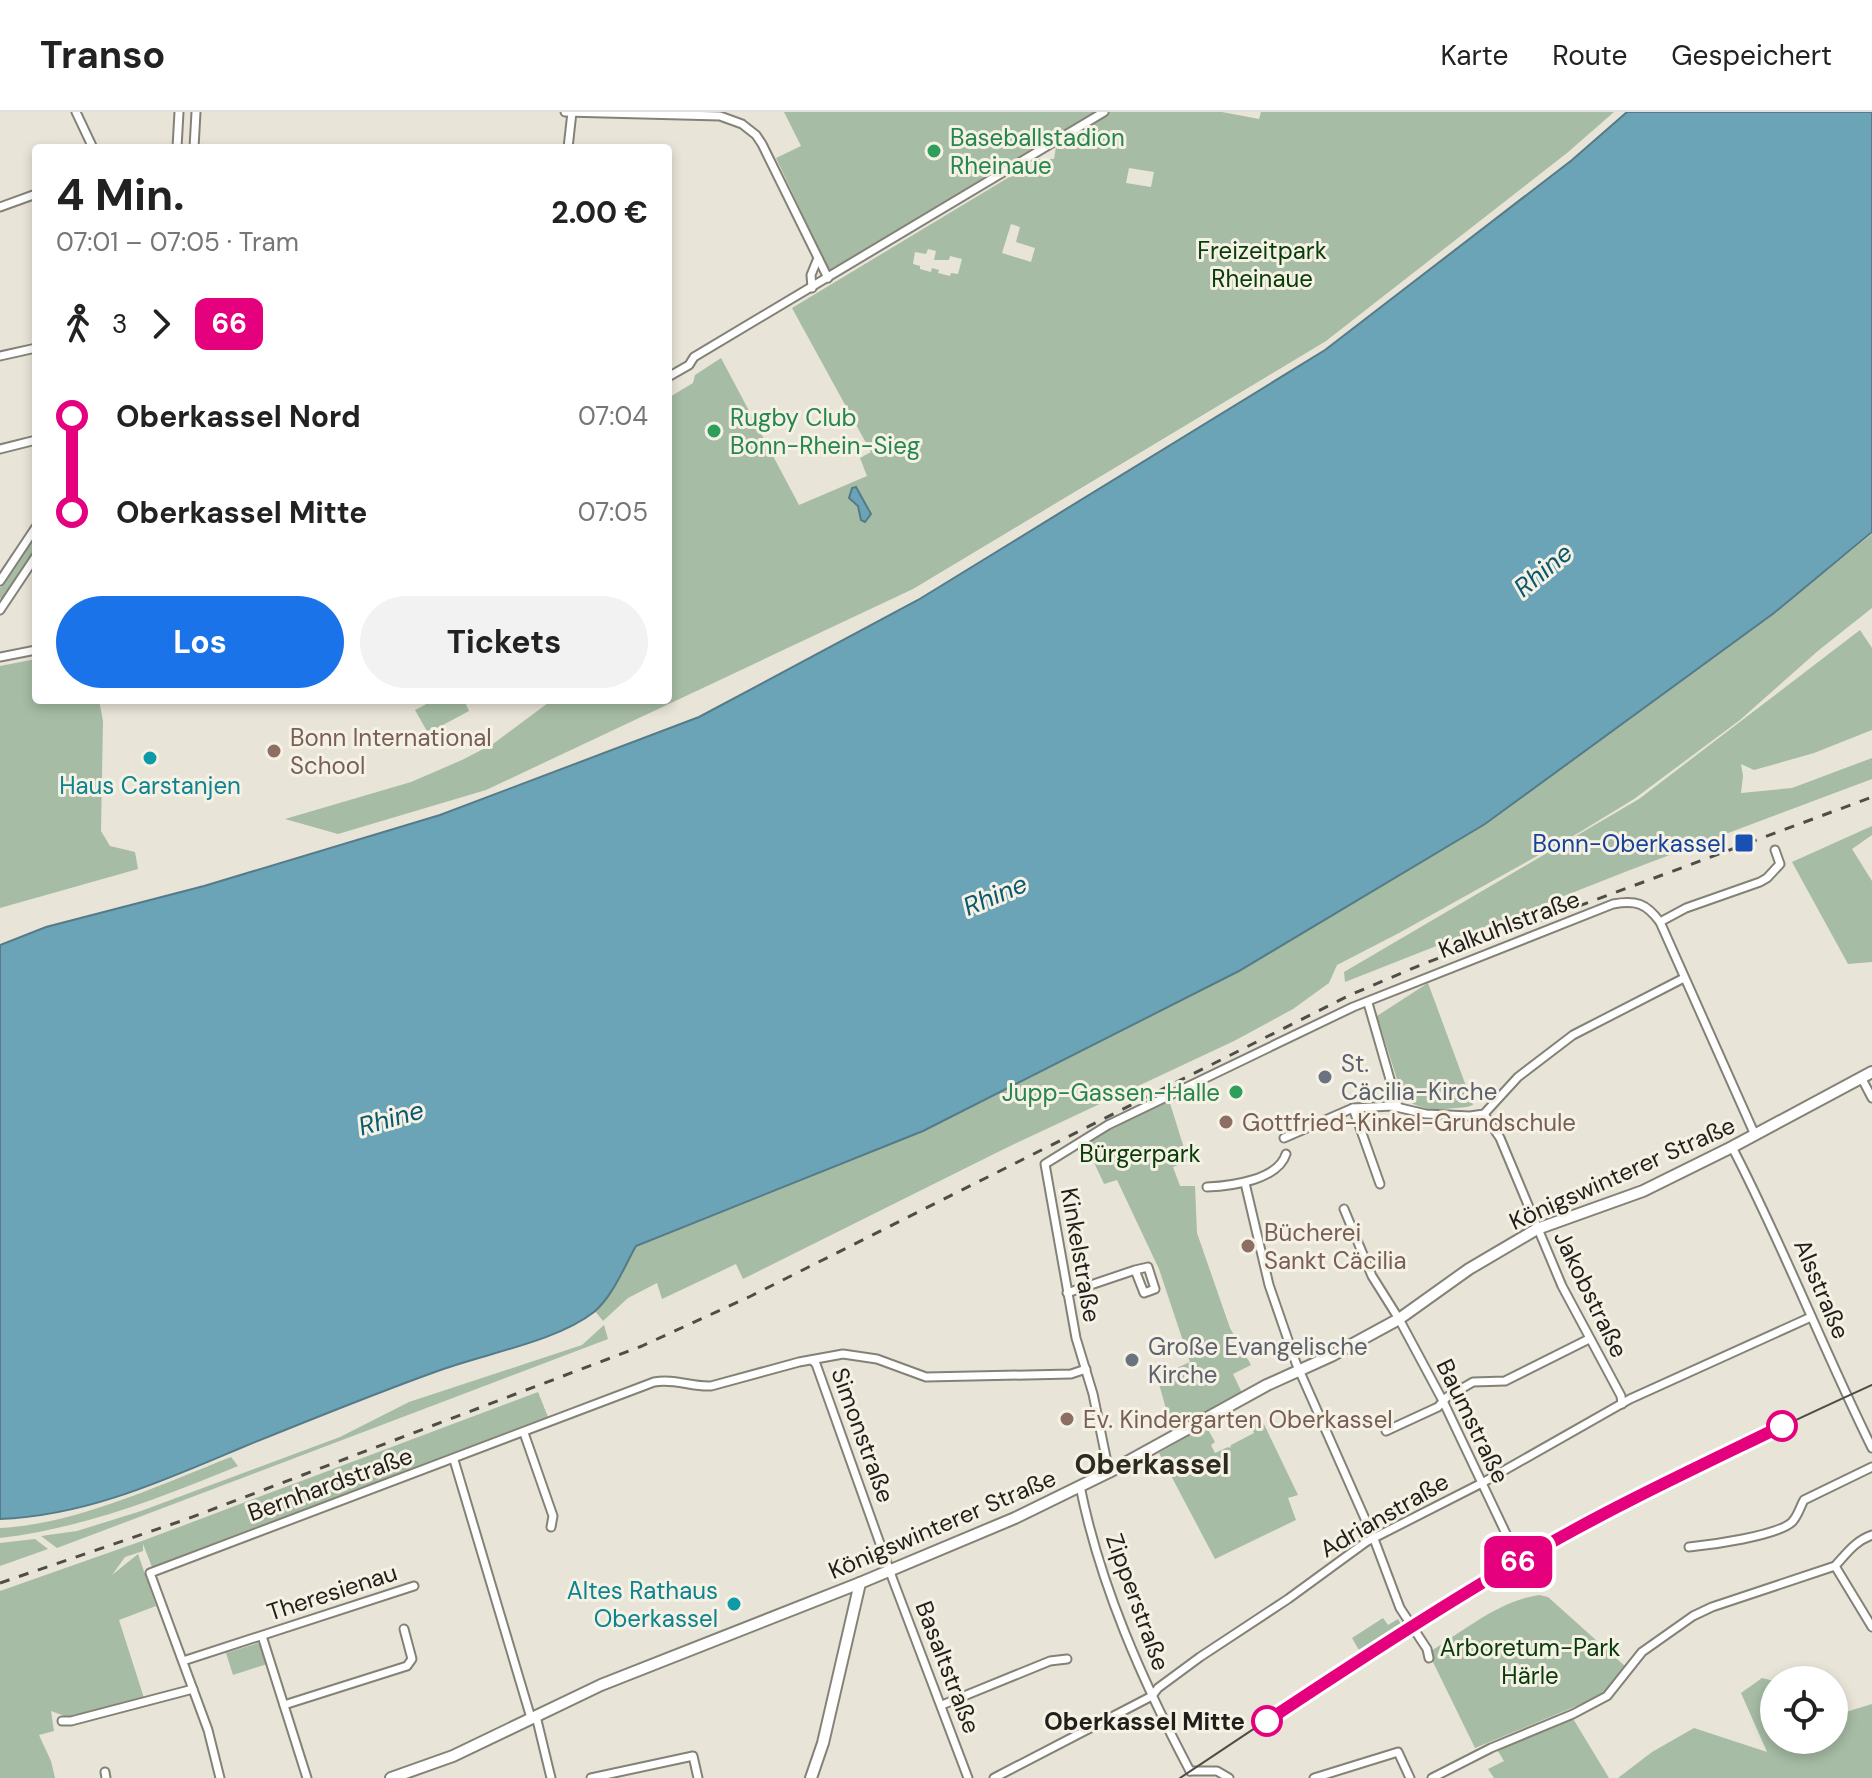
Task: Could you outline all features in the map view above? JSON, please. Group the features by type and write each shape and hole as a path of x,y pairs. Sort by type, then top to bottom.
{"main road":[{"name":"Königswinterer Straße","path":"391,1778 416,1774 601,1685 978,1535 1109,1472 1226,1407 1399,1319 1469,1269 1537,1229 1643,1191 1867,1075"},
{"path":"811,1778 823,1743 860,1583"}],"street":[{"path":"76,112 91,144"},
{"path":"177,144 179,112"},
{"path":"194,144 196,112"},
{"path":"568,144 570,112 713,115 734,120 756,135 762,144 828,278"},
{"path":"672,375 689,365 694,357 1104,112"},
{"path":"0,207 32,195"},
{"path":"812,288 811,275 818,258"},
{"path":"0,356 32,349"},
{"path":"0,449 32,441"},
{"path":"0,581 32,533"},
{"path":"0,610 32,562"},
{"path":"0,657 32,651"},
{"path":"1755,1135 1660,922 1686,908 1767,878 1780,864 1775,850"},
{"name":"Kalkuhlstraße","path":"1368,1003 1613,904 1634,901 1660,922"},
{"path":"1284,1138 1353,1108 1398,1107 1426,1114 1484,1114 1518,1077 1573,1035 1684,978"},
{"path":"1368,1003 1398,1107"},
{"name":"Kinkelstraße","path":"1109,1472 1076,1338 1045,1164 1108,1125 1353,1007 1368,1003"},
{"path":"1867,1075 1872,1098"},
{"path":"1353,1108 1380,1184"},
{"name":"Jakobstraße","path":"1484,1114 1500,1138 1537,1229 1589,1339 1621,1396 1622,1404"},
{"name":"Alsstraße","path":"1732,1147 1767,1215 1872,1448"},
{"path":"1207,1187 1245,1183 1281,1164 1286,1154"},
{"path":"1245,1183 1269,1285 1300,1371 1374,1539 1400,1608 1427,1649 1429,1658"},
{"name":"Baumstraße","path":"1344,1209 1372,1276 1443,1401 1510,1542"},
{"path":"1067,1293 1135,1270"},
{"name":"Adrianstraße","path":"994,1778 1152,1696 1158,1688 1200,1657 1374,1539 1482,1483 1622,1404 1811,1317"},
{"path":"1386,1431 1438,1407 1473,1382 1505,1381 1589,1339"},
{"name":"Bernhardstraße","path":"183,1661 150,1573 654,1382 671,1380 699,1387 711,1386 843,1354 877,1359 926,1377 1071,1374 1086,1369"},
{"name":"Simonstraße","path":"812,1360 890,1571"},
{"path":"524,1433 553,1516 551,1527"},
{"path":"454,1460 551,1778"},
{"path":"1689,1547 1763,1534 1787,1525 1797,1515 1804,1500 1872,1467"},
{"name":"Zipperstraße","path":"1080,1486 1096,1549 1135,1660 1190,1774"},
{"path":"1432,1778 1607,1696 1642,1652 1693,1616 1835,1566 1848,1550 1872,1535"},
{"path":"1835,1566 1872,1627"},
{"name":"Basaltstraße","path":"890,1571 968,1778"},
{"name":"Theresienau","path":"183,1661 414,1586"},
{"path":"284,1705 407,1666 412,1659 404,1629"},
{"name":"Theresienau","path":"262,1636 307,1778"},
{"path":"942,1705 1050,1661 1067,1659"},
{"path":"183,1661 208,1730 220,1778"},
{"path":"62,1721 193,1689"},
{"path":"1314,1778 1398,1752 1410,1778"},
{"path":"591,1778 693,1756 698,1778"},
{"path":"1190,1774 1217,1771 1229,1778"}],"green space":[{"path":"784,112 1099,112 830,272 776,158 801,146"},
{"name":"Freizeitpark Rheinaue","path":"1108,112 1222,112 1259,119 1261,112 1614,112 1567,153 1326,341 913,589 672,702 672,396 693,383 695,375 721,358 799,505 867,476 860,458 871,452 792,308 1039,159 1054,159 1056,147","holes":["1129,168 1154,172 1151,187 1126,183","1011,224 1020,227 1016,242 1035,248 1031,262 1002,253","928,249 936,251 934,260 949,260 950,256 962,259 958,274 951,273 950,276 932,268 931,272 913,264 915,252 926,254"]},
{"path":"1872,534 1872,608 1740,720 1634,799 1580,832 1337,965 1329,983 1293,1009 1234,1041 1006,1148 743,1279 736,1264 662,1299 657,1283 628,1298 603,1321 595,1311 636,1246 923,1131 1239,971 1485,824 1774,613"},
{"path":"32,539 32,555 3,600 0,598 0,588"},
{"path":"1860,630 1872,648 1872,730 1814,753 1754,770 1741,764 1741,793 1792,788 1872,758 1872,779 1345,982 1344,972 1639,799"},
{"path":"32,660 32,704 100,704 103,721 101,831 110,846 135,852 138,869 0,908 0,666"},
{"path":"426,704 466,704 469,711 428,733 415,710"},
{"path":"547,704 669,704 486,790 338,834 285,819 411,782 493,744"},
{"path":"1872,826 1872,835 1852,849 1872,881 1872,962 1848,964 1792,862"},
{"path":"1428,983 1473,1105 1449,1109 1424,1108 1402,1095 1377,1016"},
{"name":"Bürgerpark","path":"1169,1100 1188,1161 1173,1167 1180,1186 1195,1186 1197,1233 1230,1328 1251,1365 1233,1374 1242,1393 1172,1430 1157,1377 1190,1362 1159,1269 1117,1180 1104,1184 1085,1143"},
{"path":"604,1325 608,1339 57,1548 41,1536 77,1531 141,1511 340,1437 409,1402 582,1345"},
{"path":"538,1392 548,1417 152,1567 143,1544 143,1551 125,1557 112,1575 138,1554 156,1606 119,1620 144,1698 70,1718 51,1711 54,1731 39,1735 55,1778 0,1778 0,1591"},
{"path":"1260,1416 1298,1495 1288,1498 1296,1520 1215,1559 1159,1453 1206,1426 1215,1442 1211,1445 1215,1453 1230,1448 1254,1433 1248,1422"},
{"path":"231,1457 238,1466 151,1500 62,1527 0,1538 0,1528 29,1525 88,1511"},
{"path":"35,1539 48,1549 0,1566 0,1543"},
{"name":"Arboretum-Park Härle","path":"1539,1595 1548,1597 1626,1667 1603,1695 1475,1748 1431,1658 1431,1651 1496,1610"},
{"path":"1383,1618 1388,1625 1398,1619 1401,1624 1359,1650 1352,1638"},
{"path":"258,1643 267,1664 233,1675 226,1653"},
{"name":"Arboretum-Park Härle","path":"1760,1679 1760,1736 1741,1693"},
{"name":"Arboretum-Park Härle","path":"1872,1704 1872,1778 1618,1778 1652,1752 1694,1728 1760,1750 1760,1754 1848,1754 1848,1711"},
{"name":"Arboretum-Park Härle","path":"1572,1717 1609,1778 1494,1778 1488,1769 1504,1761 1496,1748"}],"water":[{"name":"Rhine","path":"1627,112 1872,112 1872,532 1774,613 1485,824 1239,971 923,1131 636,1246 607,1298 594,1312 560,1332 454,1365 124,1494 63,1511 0,1519 0,945 46,927 204,886 440,815 699,717 918,600 1325,350 1572,160"},
{"path":"856,487 871,514 865,522 861,520 858,506 849,498 852,488"}],"tram line":[{"path":"1180,1778 1399,1634 1534,1553 1702,1465 1872,1385"},
{"name":"66","path":"1267,1721 1412,1626 1532,1554 1782,1426"}],"railway":[{"path":"0,1583 187,1519 642,1346 751,1296 1350,995 1423,964 1872,797"}],"place":[{"name":"Baseballstadion Rheinaue","path":"934,151"},
{"name":"Rugby Club Bonn-Rhein-Sieg","path":"714,431"},
{"name":"Bonn International School","path":"274,751"},
{"name":"Haus Carstanjen","path":"150,758"},
{"name":"Bonn-Oberkassel","path":"1744,843"},
{"name":"St. Cäcilia-Kirche","path":"1325,1077"},
{"name":"Jupp-Gassen-Halle","path":"1236,1092"},
{"name":"Gottfried-Kinkel-Grundschule","path":"1226,1122"},
{"name":"Bücherei Sankt Cäcilia","path":"1248,1246"},
{"name":"Große Evangelische Kirche","path":"1132,1360"},
{"name":"Ev. Kindergarten Oberkassel","path":"1067,1419"},
{"name":"Altes Rathaus Oberkassel","path":"734,1604"},
{"name":"Oberkassel Mitte","path":"1267,1721"}],"district":[{"name":"Oberkassel","path":"1152,1464"}]}
